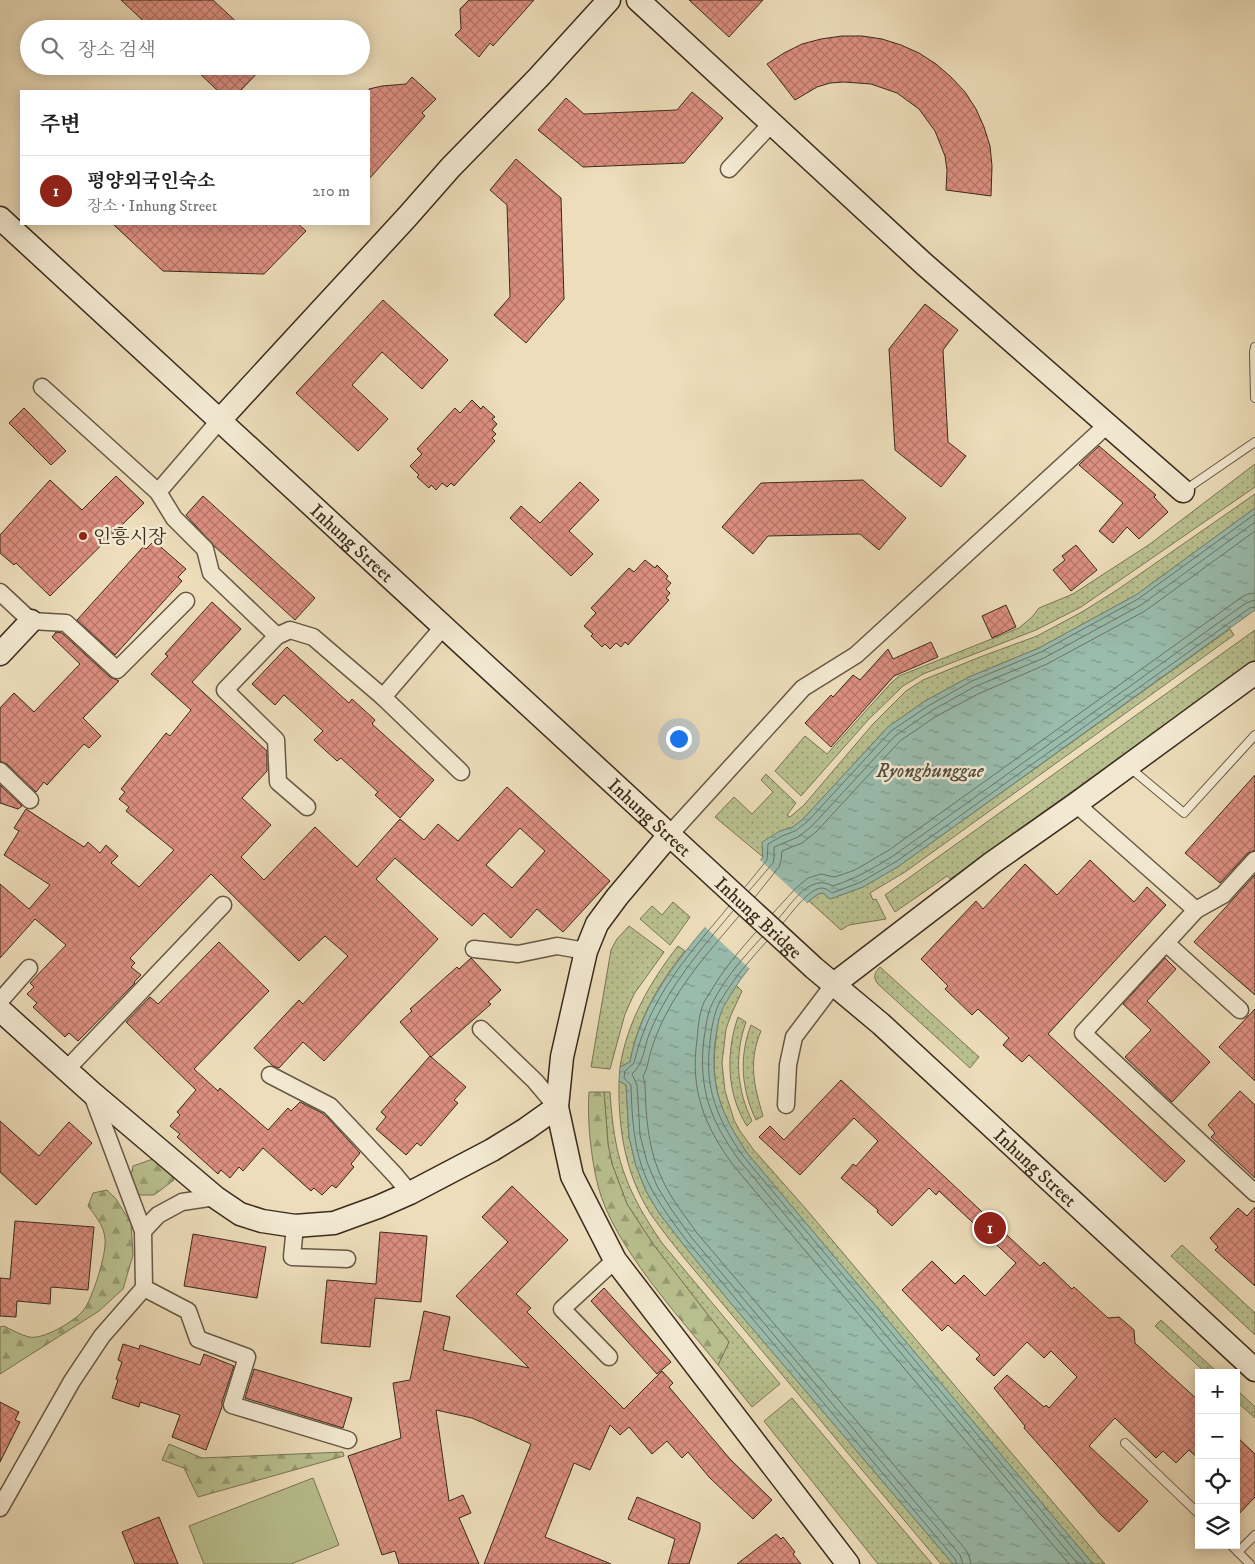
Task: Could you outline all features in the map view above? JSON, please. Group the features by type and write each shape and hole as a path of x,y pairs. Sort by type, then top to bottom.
{"street":[{"path":"158,492 219,421 451,167 538,78 609,0"},
{"path":"638,0 924,264 1183,491"},
{"path":"729,169 772,123"},
{"name":"Inhung Street","path":"0,218 705,866"},
{"path":"42,387 158,492 174,518 205,549 211,573 277,636"},
{"path":"848,1564 615,1260 572,1176 557,1107 562,1057 586,951 597,924 617,897 670,834 803,688 856,655 1107,425"},
{"path":"0,592 31,621 66,623 117,670 186,601"},
{"path":"0,654 31,621"},
{"path":"383,697 444,626"},
{"path":"307,807 278,782 276,740 225,690 277,636 290,630 313,637 383,697 461,772"},
{"path":"786,1104 788,1065 794,1037 834,984 992,863 1255,673"},
{"path":"0,771 30,800"},
{"path":"1076,804 1196,910"},
{"path":"1255,860 1223,895 1196,910 1083,1033 1255,1193"},
{"name":"Inhung Bridge","path":"705,866 814,968"},
{"path":"66,1070 223,905"},
{"path":"1166,943 1240,1010"},
{"path":"474,949 518,954 557,946 586,951"},
{"path":"0,1001 29,968"},
{"name":"Inhung Street","path":"814,968 881,1024 1255,1370"},
{"path":"0,1010 91,1092 215,1197 240,1214 262,1221 295,1226 334,1223 378,1207 410,1193 492,1150 526,1130 557,1107"},
{"path":"482,1029 535,1081 557,1107"},
{"path":"270,1075 330,1106 410,1193"},
{"path":"0,1508 77,1374 102,1336 144,1288 143,1231 91,1092"},
{"path":"143,1231 158,1215 182,1202 215,1197"},
{"path":"295,1226 292,1258 348,1259"},
{"path":"609,1357 562,1309 615,1260"},
{"path":"144,1288 188,1311 198,1339 247,1358 232,1405 348,1440"}],"lane":[{"path":"1255,347 1255,398"},
{"path":"1183,491 1255,442"},
{"path":"1128,766 1184,813 1255,735"},
{"path":"1125,1443 1195,1510"},
{"path":"1238,1552 1255,1535"},
{"path":"1235,1549 1250,1564"}],"green space":[{"path":"1255,464 1255,487 1081,607 1036,630 923,674 903,686 868,720 801,796 775,771 805,736 827,754 899,676 1019,628 1039,608 1073,594 1150,544"},
{"path":"1255,494 1255,508 1136,595 1039,648 969,677 925,701 888,727 803,819 793,827 780,831 762,846 763,857 715,817 734,797 752,814 773,792 761,780 766,774 796,803 787,815 790,817 804,805 873,724 906,691 923,680 1037,636 1082,612 1117,590"},
{"path":"1230,629 1234,635 905,872 870,893 873,900 876,899 886,919 849,925 841,930 809,901 818,894 823,893 830,899 863,887 899,866"},
{"path":"1255,630 1255,660 950,879 947,876 895,912 885,895"},
{"path":"673,902 690,917 670,945 640,919 652,906 662,915"},
{"path":"629,926 664,952 634,994 625,1014 610,1069 591,1067 611,950 617,939"},
{"path":"678,946 685,951 666,976 650,1003 638,1032 630,1062 620,1067 628,1034 641,1003 658,974"},
{"path":"880,967 979,1057 970,1068 878,984 875,976 876,971"},
{"path":"736,985 742,991 726,1029 722,1063 725,1091 734,1120 740,1131 753,1149 806,1209 1105,1564 1093,1564 747,1153 738,1139 719,1098 715,1071 718,1023 724,1005"},
{"path":"738,1017 746,1022 740,1047 739,1073 743,1097 752,1121 747,1126 735,1100 730,1072 731,1044"},
{"path":"751,1025 761,1031 755,1053 754,1074 763,1116 756,1120 747,1096 743,1072 747,1037"},
{"path":"619,1081 626,1085 629,1137 636,1166 646,1191 659,1213 729,1301 953,1564 941,1564 685,1259 650,1213 634,1182 625,1150 620,1116"},
{"path":"589,1092 604,1092 608,1144 612,1164 627,1204 653,1244 729,1342 718,1365 649,1280 618,1233 606,1209 598,1186 592,1152 589,1127"},
{"path":"604,1092 610,1092 618,1154 624,1172 630,1189 649,1224 662,1243 780,1384 752,1407 718,1365 729,1342 653,1244 627,1204 612,1164 608,1144"},
{"path":"153,1159 168,1167 174,1180 154,1195 140,1195 129,1186 133,1166"},
{"path":"107,1190 116,1199 131,1223 133,1255 123,1289 99,1311 0,1374 0,1327 4,1326 29,1337 42,1336 72,1320 87,1305 98,1276 105,1246 103,1229 88,1206 93,1193"},
{"path":"1182,1245 1255,1313 1255,1335 1171,1256"},
{"path":"1161,1320 1214,1369 1202,1369 1155,1326"},
{"path":"1240,1393 1255,1407 1255,1418 1240,1405"},
{"path":"792,1398 932,1564 878,1564 764,1421"},
{"path":"169,1444 202,1458 343,1452 344,1456 198,1497 184,1468 162,1460"},
{"path":"313,1478 339,1545 291,1564 204,1564 189,1526"}],"water":[{"name":"Ryonghunggae","path":"1255,508 1255,610 899,866 863,887 830,899 823,893 818,894 809,901 752,965 731,993 720,1016 714,1058 716,1087 731,1126 747,1153 1093,1564 953,1564 729,1301 659,1213 646,1191 636,1166 629,1137 626,1085 619,1081 620,1067 630,1062 642,1023 660,987 683,954 763,857 762,842 780,831 793,827 803,819 888,727 925,701 969,677 1039,648 1136,595"}],"pier":[{"path":"759,859 809,905 751,970 703,925"}],"building":[{"path":"121,0 213,0 234,20 142,20"},
{"path":"469,0 534,0 493,46 490,43 479,57 455,35 461,29 460,9"},
{"path":"689,0 763,0 729,37"},
{"path":"842,36 882,39 919,53 936,64 965,92 976,109 990,146 992,166 991,196 946,190 947,170 945,156 935,131 919,109 897,93 871,84 844,82 830,83 817,87 795,100 767,64 802,44"},
{"path":"201,75 255,75 241,90 217,90"},
{"path":"412,77 436,99 422,113 425,116 370,178 369,89 406,84"},
{"path":"692,92 723,118 684,163 583,167 538,130 566,98 584,114 677,110"},
{"path":"516,159 561,198 564,299 526,343 494,315 510,297 507,205 490,190"},
{"path":"114,225 299,225 306,231 264,274 163,271"},
{"path":"383,300 448,360 422,389 382,352 352,385 388,419 358,451 296,393"},
{"path":"925,304 958,330 943,350 948,442 966,456 941,487 895,450 889,349"},
{"path":"472,400 481,409 483,406 495,417 492,419 497,424 492,430 496,434 492,438 495,441 454,486 451,483 447,487 442,483 436,490 431,485 429,488 417,477 419,475 410,466 422,454 417,449 455,408 460,413"},
{"path":"24,408 66,451 51,465 9,423"},
{"path":"1099,446 1156,495 1154,497 1168,512 1139,539 1127,527 1113,543 1099,531 1123,503 1079,465"},
{"path":"116,476 144,503 50,596 16,563 14,565 0,553 0,535 50,480 82,510"},
{"path":"863,480 906,518 879,550 860,534 768,536 753,554 722,527 761,483"},
{"path":"580,482 599,500 569,531 593,554 571,576 510,518 521,506 540,523"},
{"path":"203,496 315,598 295,620 214,546 186,515"},
{"path":"154,541 186,569 178,577 182,581 115,655 77,620 143,547 146,549"},
{"path":"1076,545 1097,570 1071,591 1053,570 1065,560 1062,556"},
{"path":"645,560 655,568 657,565 668,576 666,579 671,583 666,589 670,593 666,598 669,600 628,645 625,642 621,647 616,643 610,649 605,644 602,647 591,636 593,634 584,626 596,613 591,608 629,568 634,572"},
{"path":"212,602 241,629 192,682 267,751 267,771 242,798 271,825 241,857 264,880 315,827 357,867 400,819 424,840 438,824 458,841 507,787 610,881 563,932 537,909 511,938 484,913 472,926 395,858 376,879 438,939 324,1061 303,1042 279,1068 273,1066 254,1048 299,1000 303,1004 348,956 325,936 299,961 211,874 130,958 135,963 131,967 141,975 135,983 78,1041 69,1033 65,1037 33,1007 37,1003 27,994 34,987 30,983 66,945 35,919 0,958 0,884 29,909 50,885 4,855 19,831 14,828 26,809 84,847 88,842 100,853 106,845 118,856 111,863 139,887 174,850 126,811 129,807 119,799 125,792 121,789 166,733 170,736 191,710 151,674 168,656 165,654","holes":["520,828 545,851 512,888 486,865"]},
{"path":"1006,605 1016,627 992,638 982,616"},
{"path":"56,632 62,633 110,677 119,681 83,718 101,736 89,748 84,744 47,785 44,782 36,792 7,764 0,761 0,708 14,693 34,712 80,664 52,637"},
{"path":"931,642 938,657 894,676 831,747 805,723 853,675 860,680 888,649 893,659"},
{"path":"287,647 349,703 352,699 375,720 372,724 434,780 400,818 375,795 378,792 341,758 337,761 314,740 323,731 284,695 275,705 252,684"},
{"path":"1255,775 1255,850 1248,853 1220,883 1185,853"},
{"path":"0,785 22,806 18,809 0,803"},
{"path":"1090,860 1134,902 1147,887 1166,905 1048,1034 1185,1161 1165,1182 1029,1055 1022,1062 1003,1045 1009,1038 978,1009 972,1015 945,989 948,986 921,959 976,901 983,909 1025,864 1057,895"},
{"path":"1255,875 1255,995 1194,942"},
{"path":"219,942 269,991 194,1069 218,1091 220,1088 268,1130 288,1108 291,1111 300,1102 328,1118 360,1153 351,1164 354,1167 336,1188 332,1185 322,1195 314,1188 311,1191 263,1148 243,1171 239,1167 230,1178 221,1170 218,1174 177,1137 180,1134 170,1126 180,1115 177,1112 196,1090 126,1022 150,997 158,1004"},
{"path":"471,958 501,990 488,1002 491,1004 431,1057 400,1022 412,1011 410,1009 457,967 459,969"},
{"path":"1165,958 1176,969 1147,1001 1210,1062 1172,1102 1125,1057 1151,1030 1123,1004"},
{"path":"1255,1009 1255,1081 1219,1047"},
{"path":"430,1056 466,1087 454,1100 458,1103 421,1146 417,1143 406,1155 376,1129 386,1117 381,1112"},
{"path":"841,1080 1040,1266 1044,1262 1072,1289 1074,1287 1108,1318 1119,1317 1134,1330 1135,1343 1195,1397 1195,1455 1189,1450 1176,1463 1163,1451 1156,1458 1115,1418 1089,1446 1148,1501 1119,1532 1101,1515 1024,1428 1025,1426 994,1388 1007,1375 1044,1407 1046,1405 1049,1408 1077,1377 1051,1351 1044,1358 1027,1342 994,1376 976,1359 980,1355 948,1325 942,1331 902,1290 932,1261 955,1284 964,1275 985,1296 1016,1263 939,1191 936,1195 929,1188 892,1226 877,1212 878,1210 841,1178 853,1164 856,1166 878,1141 854,1118 800,1175 759,1137 770,1126 784,1140"},
{"path":"1240,1091 1255,1105 1255,1178 1211,1137 1215,1133 1208,1125"},
{"path":"0,1121 39,1156 69,1122 92,1143 36,1205 0,1172"},
{"path":"512,1186 568,1240 516,1294 531,1308 527,1312 624,1409 662,1371 673,1383 669,1387 730,1459 772,1500 753,1519 709,1477 688,1452 682,1458 667,1441 652,1454 629,1427 620,1435 610,1425 590,1470 574,1463 545,1537 611,1564 484,1564 531,1444 472,1418 436,1410 449,1501 463,1495 471,1513 459,1518 479,1564 399,1564 395,1551 382,1555 348,1456 401,1438 393,1383 410,1380 424,1311 450,1317 443,1350 529,1368 456,1296 508,1242 482,1217"},
{"path":"1255,1207 1255,1286 1215,1250 1218,1247 1210,1238 1238,1208 1247,1216"},
{"path":"15,1221 94,1227 88,1290 51,1287 50,1304 17,1301 16,1317 0,1316 0,1278 10,1279"},
{"path":"380,1232 427,1236 421,1302 375,1298 370,1347 321,1343 327,1280 376,1284"},
{"path":"193,1234 266,1247 257,1298 184,1286"},
{"path":"604,1288 671,1362 657,1374 591,1301"},
{"path":"123,1344 139,1349 140,1345 200,1365 204,1354 234,1366 222,1407 206,1450 172,1437 180,1415 140,1402 139,1407 112,1398 122,1362 118,1360"},
{"path":"254,1369 352,1398 343,1428 245,1398"},
{"path":"0,1402 19,1412 15,1420 20,1422 0,1462"},
{"path":"1240,1440 1255,1454 1255,1497 1240,1513"},
{"path":"637,1497 700,1523 700,1529 689,1564 668,1564 675,1539 628,1519"},
{"path":"159,1517 178,1564 135,1564 122,1532"},
{"path":"776,1534 781,1539 783,1537 795,1552 793,1554 801,1564 737,1564"}],"place":[{"name":"인흥시장","path":"83,536"},
{"name":"평양외국인숙소","path":"990,1228"}]}
